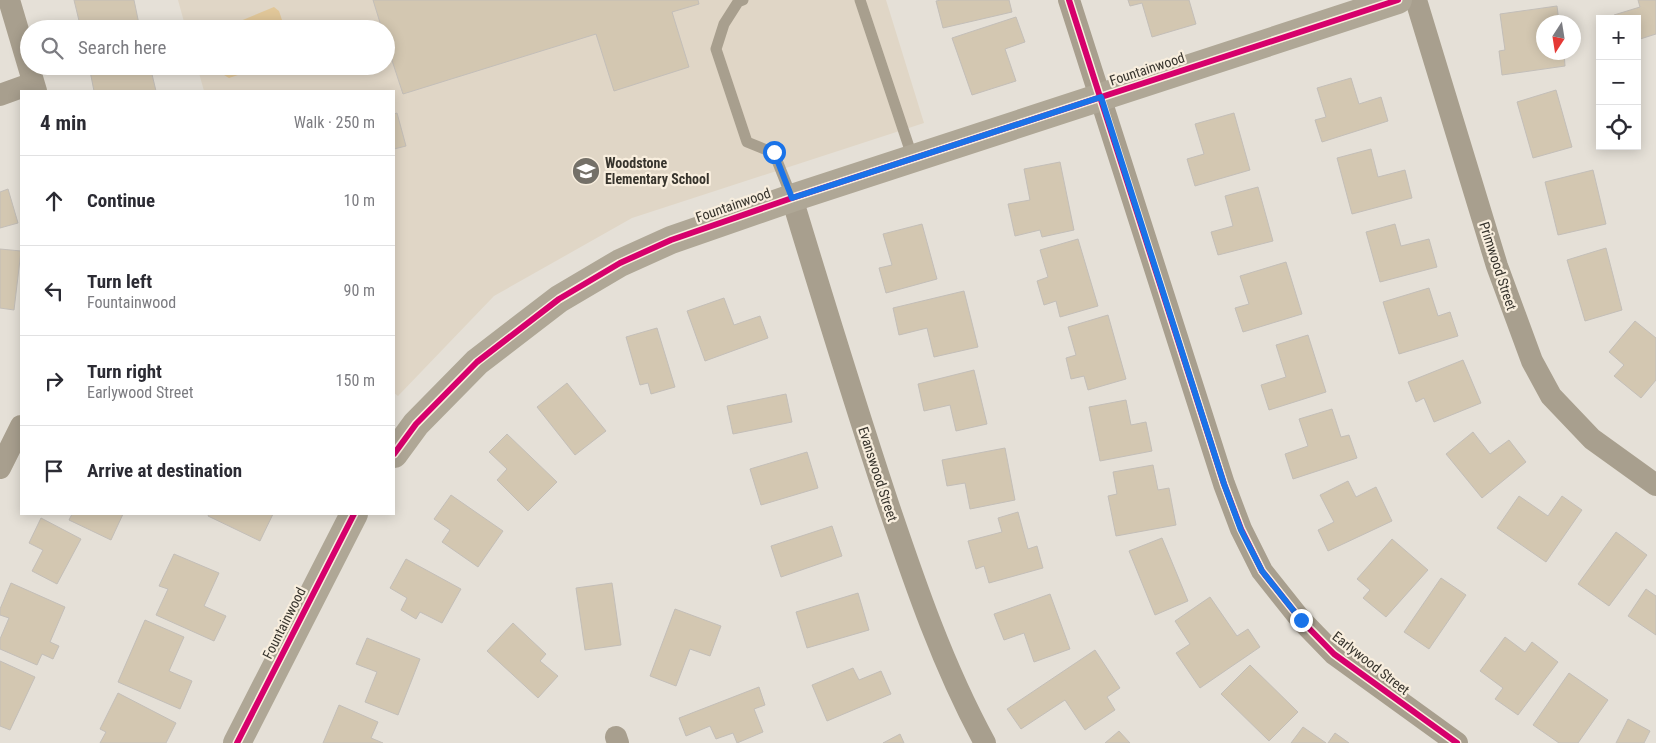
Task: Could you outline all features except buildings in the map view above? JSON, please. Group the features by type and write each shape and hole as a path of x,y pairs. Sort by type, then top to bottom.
{"street":[{"path":"10,0 20,36"},
{"name":"Earlywood Street","path":"1069,0 1224,484 1241,530 1262,571 1301,620 1334,654 1456,743"},
{"name":"Fountainwood","path":"395,453 416,424 477,362 559,299 620,263 671,240 792,198 1398,0"},
{"name":"Primwood Street","path":"1416,0 1497,266 1532,361 1551,396 1592,439 1656,485"},
{"path":"21,90 34,87"},
{"path":"0,95 20,90"},
{"name":"Evanswood Street","path":"792,198 857,410 916,589 940,652 965,706 985,743"},
{"path":"0,468 20,428"},
{"name":"Fountainwood","path":"238,743 353,515"}],"lane":[{"path":"743,0 738,2 724,24 716,48 747,142 774,152 792,198"},
{"path":"860,0 913,158"}],"shaded area":[{"name":"Woodstone Elementary School","path":"178,0 886,0 924,123 632,218 494,296 398,396 395,394 395,90 204,90 200,75 395,75 395,20 184,20"},
{"path":"274,7 279,11 282,20 243,20"},
{"path":"224,75 238,75 229,78"}],"cycle path":[{"path":"1069,0 1224,484 1241,529 1262,571 1301,620 1334,654 1457,743"},
{"path":"395,453 416,424 477,362 559,299 620,263 671,240 792,198 1398,0"},
{"path":"237,743 353,515"}],"place":[{"name":"Woodstone Elementary School","path":"586,171"}],"route":[{"path":"774,152 792,198 1101,97 1224,484 1241,530 1262,571 1301,620"}]}
